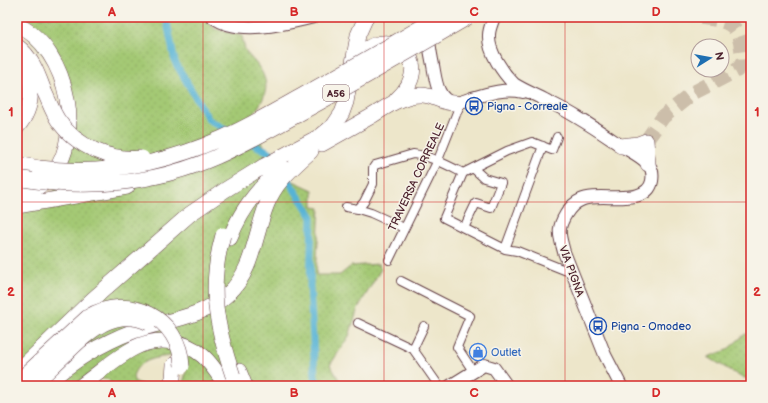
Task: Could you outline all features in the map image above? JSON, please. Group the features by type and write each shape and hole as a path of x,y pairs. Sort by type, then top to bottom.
{"highway":[{"path":"27,380 92,300 184,219 237,182 322,135 334,125 344,108 358,36 366,17"},
{"name":"A56","path":"17,164 39,168 76,171 111,169 159,161 184,154 224,138 265,116 438,17"},
{"name":"A56","path":"20,179 59,184 100,184 158,175 200,163 272,128 468,17"},
{"path":"17,25 36,37 55,63 65,90 69,121 69,134 60,163 47,180 33,190 21,202"},
{"path":"351,76 357,61 368,48 377,44 389,43 399,46 410,57 413,71 409,86 394,103"},
{"path":"17,46 32,63 55,115 63,126 84,144 104,154 130,159 142,158 208,144"},
{"path":"17,58 28,75 31,97 24,118 17,127"},
{"path":"245,386 232,350 225,319 222,289 226,250 240,217 258,191 278,171 310,151 407,97 418,95 431,96 446,103 458,102"},
{"path":"621,146 638,144 646,141 648,164"},
{"path":"27,380 64,368 97,347 136,330 194,314 214,304 230,293 246,269 267,204 276,186 282,178 310,151"},
{"path":"236,386 222,342 216,312 214,281 218,252 227,224 240,201 260,176 290,153"},
{"path":"21,202 141,185 166,178 200,163"},
{"path":"27,380 88,317 101,311 116,307 141,310 163,323 170,331 177,342 181,354 170,386"},
{"path":"84,384 135,348 148,343 162,341 183,344 196,351 213,367 226,386"},
{"path":"178,366 178,386"}],"main road":[{"path":"213,17 225,24 248,27 285,23 314,17"},
{"path":"432,17 428,36 436,83 445,99 458,102 506,90 530,94 547,101 588,123 621,146 639,156 648,164"},
{"path":"494,17 490,28 489,41 492,52 514,84 530,94"},
{"path":"486,94 493,90 500,78 498,62"},
{"name":"VIA PIGNA","path":"621,386 605,355 564,252 559,235 560,224 569,209 582,199 599,197 634,197 644,192 651,187 653,179 652,170 648,164"},
{"path":"450,386 484,365 491,366 496,370 508,386"}],"street":[{"name":"TRAVERSA CORREALE","path":"389,260 438,160 458,102"},
{"path":"557,137 552,150 532,142 507,151 463,173 444,218 505,249 517,251 572,273"},
{"path":"505,249 543,146"},
{"path":"358,209 364,202 373,184 373,168 375,165 413,154 438,160 463,173"},
{"path":"464,228 476,203 491,208 501,183 484,178 473,168"},
{"path":"346,207 371,213 404,228"},
{"path":"401,281 470,316 457,347 473,371"},
{"path":"358,323 413,349 439,386"},
{"path":"413,349 424,326"}],"green space":[{"path":"17,17 204,17 215,29 242,36 246,51 263,73 265,80 266,86 263,99 251,117 269,157 291,180 313,190 313,207 320,208 316,275 340,275 351,266 379,264 381,269 358,308 349,336 330,365 343,386 182,386 187,369 185,355 167,356 154,359 143,363 137,368 133,376 134,381 143,385 158,386 110,386 111,382 107,379 90,374 73,386 35,386 17,366 17,212 53,195 67,158 66,83 17,22"},
{"path":"745,334 751,335 751,379 741,377 708,357 727,350"}],"waterway":[{"path":"166,17 175,62 209,120 231,132"},
{"path":"249,142 271,153 276,161"},
{"path":"285,175 312,217 310,286 315,377 319,386"}],"tunnel":[{"path":"646,141 663,117 693,93 737,70 743,62 740,40 733,27 720,20 698,17"}],"place":[{"name":"Pigna - Correale","path":"474,106"},
{"name":"Pigna - Omodeo","path":"598,326"},
{"name":"Outlet","path":"478,352"}]}
